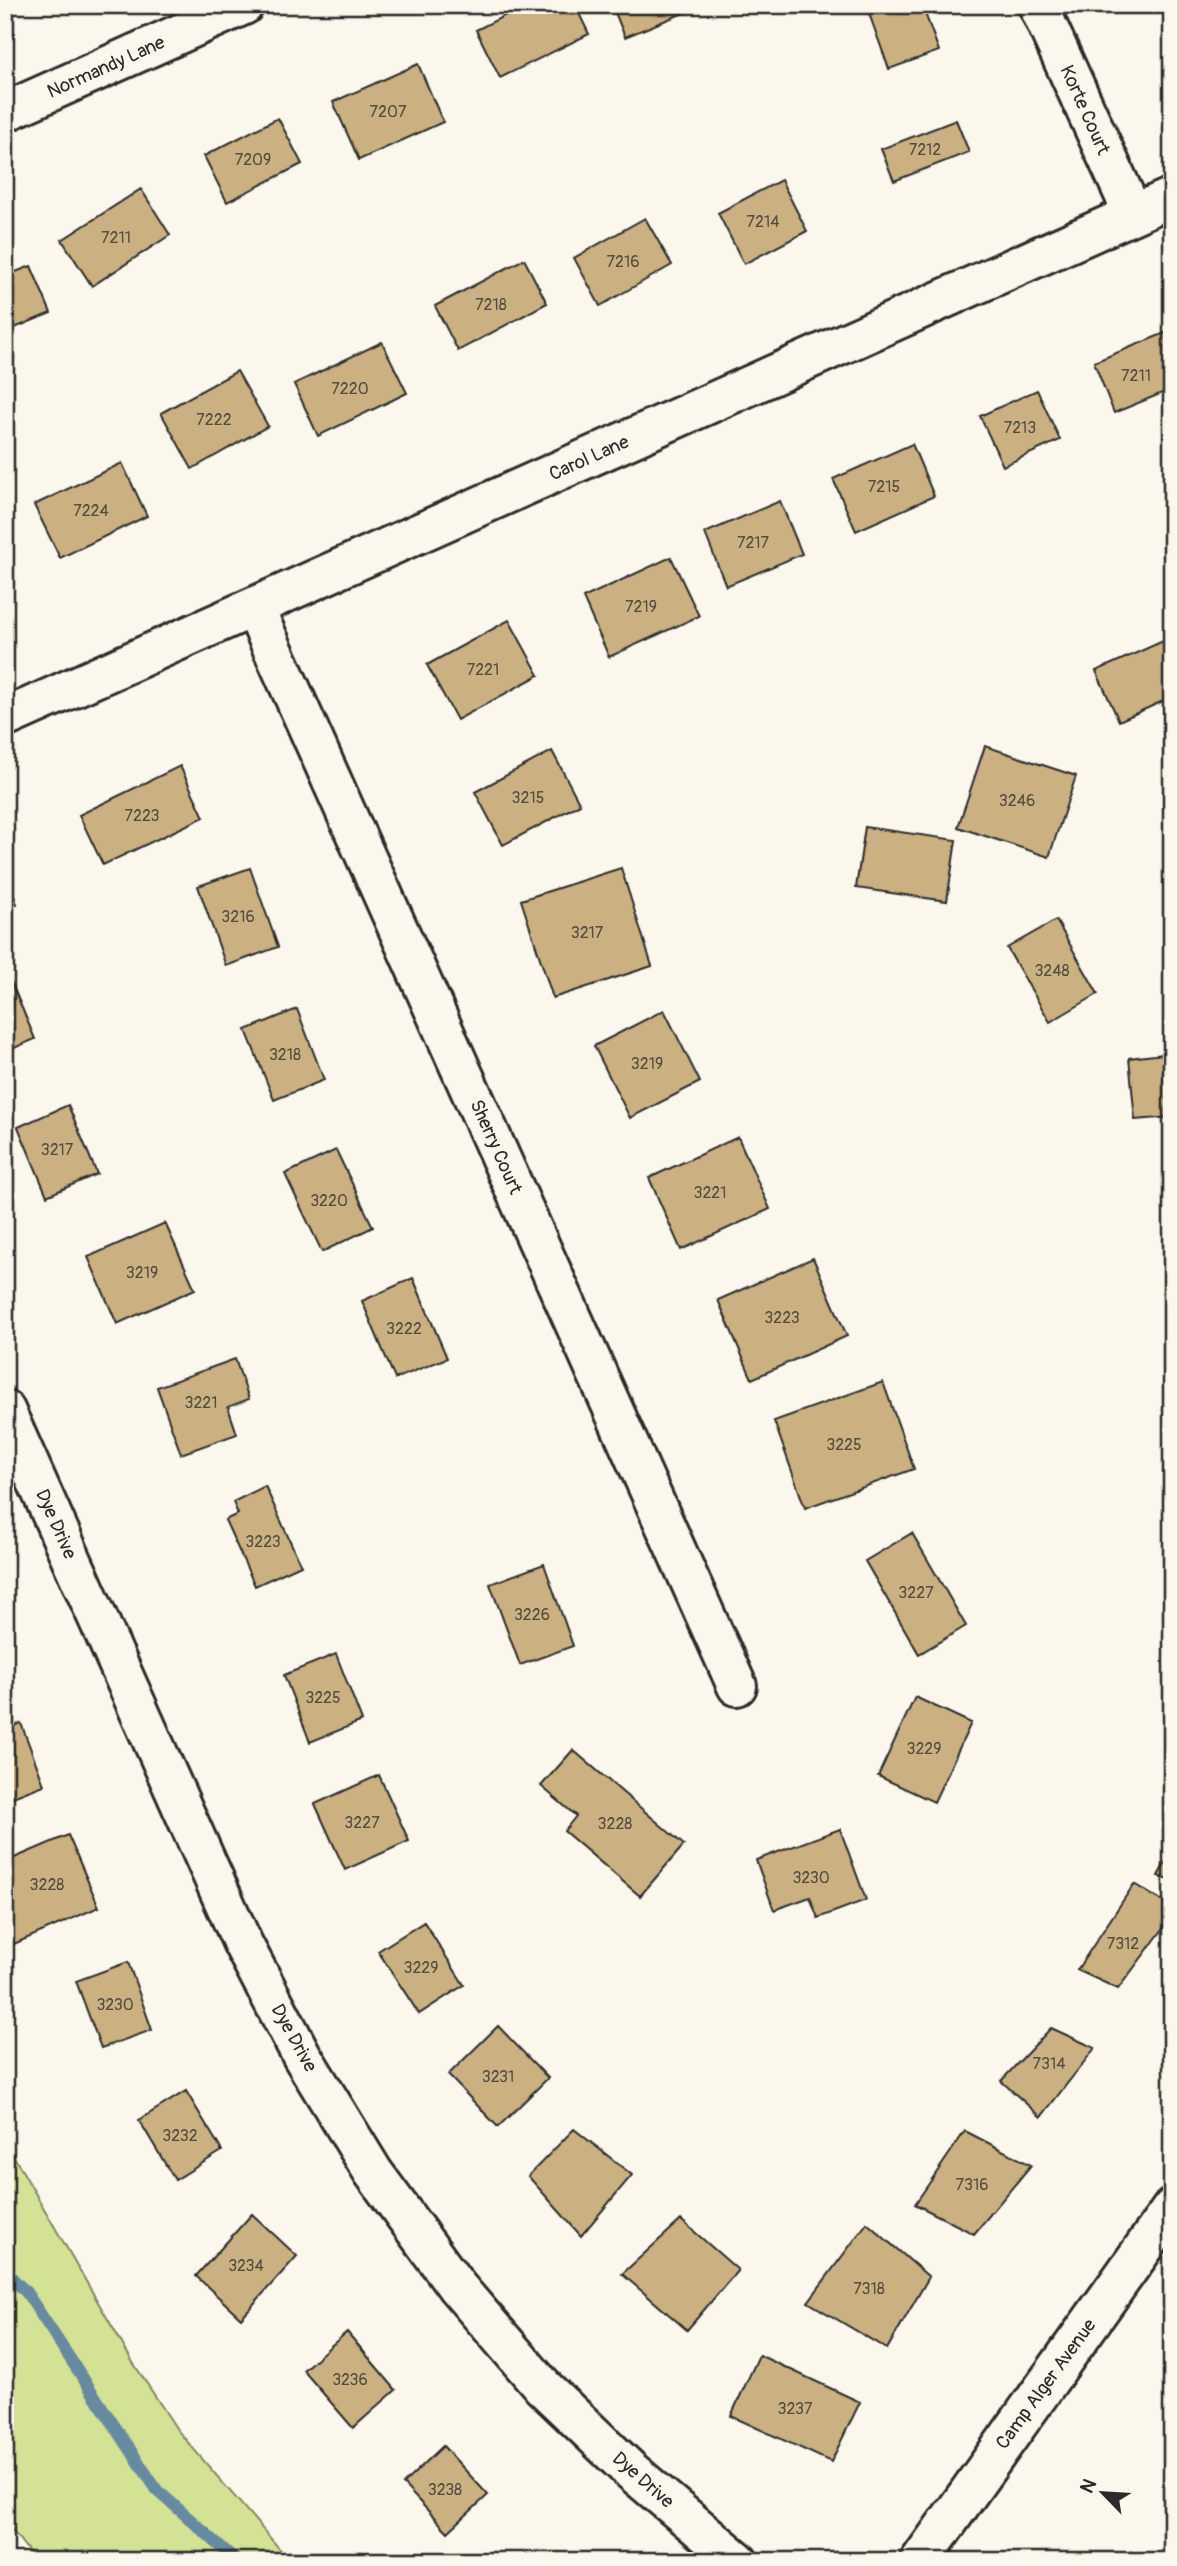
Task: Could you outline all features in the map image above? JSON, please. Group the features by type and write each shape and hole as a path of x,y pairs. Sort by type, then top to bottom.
{"street":[{"name":"Normandy Lane","path":"5,112 244,5"},
{"name":"Korte Court","path":"1038,5 1133,214"},
{"name":"Carol Lane","path":"5,718 1172,197"},
{"name":"Sherry Court","path":"254,607 737,1686"},
{"name":"Dye Drive","path":"5,1410 243,1944 302,2056 373,2172 457,2287 542,2386 629,2469 738,2561"},
{"name":"Camp Alger Avenue","path":"920,2561 1172,2208"}],"green space":[{"path":"5,2141 132,2361 178,2431 290,2561 36,2561 5,2521"}],"building":[{"path":"526,5 575,5 589,34 500,78 476,30"},
{"path":"612,5 703,5 625,37"},
{"path":"866,5 922,5 939,51 889,69"},
{"path":"418,64 443,122 359,160 333,102"},
{"path":"278,118 302,164 227,202 204,156"},
{"path":"956,120 969,152 894,181 881,149"},
{"path":"781,180 807,231 744,264 718,213"},
{"path":"141,189 170,235 92,286 62,240"},
{"path":"645,218 672,265 600,306 574,258"},
{"path":"524,259 547,303 458,351 435,306"},
{"path":"31,266 51,313 5,332 5,276"},
{"path":"1170,331 1172,389 1114,413 1094,362"},
{"path":"382,342 407,393 318,436 294,384"},
{"path":"237,371 268,426 192,469 161,413"},
{"path":"1037,390 1060,440 1003,466 980,416"},
{"path":"912,444 934,496 856,531 833,479"},
{"path":"122,463 147,516 60,558 34,505"},
{"path":"780,501 802,554 726,586 705,533"},
{"path":"671,557 699,616 609,657 583,598"},
{"path":"509,620 539,675 457,720 427,665"},
{"path":"1172,637 1172,697 1119,721 1096,671"},
{"path":"985,746 1076,776 1049,857 958,827"},
{"path":"552,751 580,804 503,845 475,792"},
{"path":"180,766 204,817 103,865 79,815"},
{"path":"865,827 956,840 947,901 856,888"},
{"path":"250,868 278,947 226,966 198,886"},
{"path":"621,868 652,966 553,998 521,900"},
{"path":"5,873 17,904 5,909"},
{"path":"1056,920 1098,994 1050,1022 1007,948"},
{"path":"5,971 35,1039 5,1052"},
{"path":"297,1009 324,1080 274,1100 246,1030"},
{"path":"664,1010 700,1082 630,1118 594,1046"},
{"path":"1172,1053 1172,1117 1135,1120 1129,1058"},
{"path":"68,1105 97,1174 47,1196 18,1127"},
{"path":"738,1137 770,1209 681,1250 649,1178"},
{"path":"336,1150 373,1227 322,1252 285,1174"},
{"path":"165,1223 195,1289 117,1324 88,1257"},
{"path":"813,1258 847,1336 752,1379 718,1300"},
{"path":"413,1278 447,1358 395,1379 362,1301"},
{"path":"235,1359 249,1399 228,1407 237,1434 181,1454 157,1387"},
{"path":"883,1382 914,1469 805,1508 774,1421"},
{"path":"265,1486 301,1565 255,1586 225,1520 238,1514 233,1502"},
{"path":"912,1533 966,1626 919,1654 865,1561"},
{"path":"544,1564 573,1646 520,1665 490,1584"},
{"path":"336,1654 362,1721 310,1742 284,1675"},
{"path":"915,1697 971,1723 934,1802 878,1776"},
{"path":"21,1723 44,1785 5,1800 5,1729"},
{"path":"573,1750 684,1845 640,1896 564,1831 576,1816 541,1786"},
{"path":"379,1775 409,1841 345,1870 315,1804"},
{"path":"840,1829 866,1900 818,1918 810,1897 774,1910 756,1860"},
{"path":"68,1835 99,1907 14,1944 5,1923 5,1862"},
{"path":"1172,1851 1172,1881 1158,1876"},
{"path":"1134,1884 1172,1907 1172,1917 1118,1989 1077,1970"},
{"path":"424,1922 464,1985 419,2014 378,1951"},
{"path":"128,1962 152,2030 101,2048 76,1981"},
{"path":"498,2026 548,2078 498,2127 448,2075"},
{"path":"1051,2028 1095,2048 1041,2117 1001,2081"},
{"path":"186,2091 222,2151 175,2180 139,2120"},
{"path":"574,2129 632,2175 581,2236 528,2176"},
{"path":"965,2131 1031,2165 974,2234 915,2204"},
{"path":"252,2214 297,2256 241,2318 196,2276"},
{"path":"681,2220 738,2270 687,2330 622,2274"},
{"path":"867,2223 929,2277 887,2349 808,2302"},
{"path":"347,2332 396,2390 353,2428 303,2370"},
{"path":"759,2355 860,2402 831,2462 731,2416"},
{"path":"443,2446 488,2495 448,2532 403,2484"},
{"path":"1131,2552 1135,2561 1114,2561"}],"waterway":[{"path":"5,2271 26,2292 157,2490 237,2561"}]}
